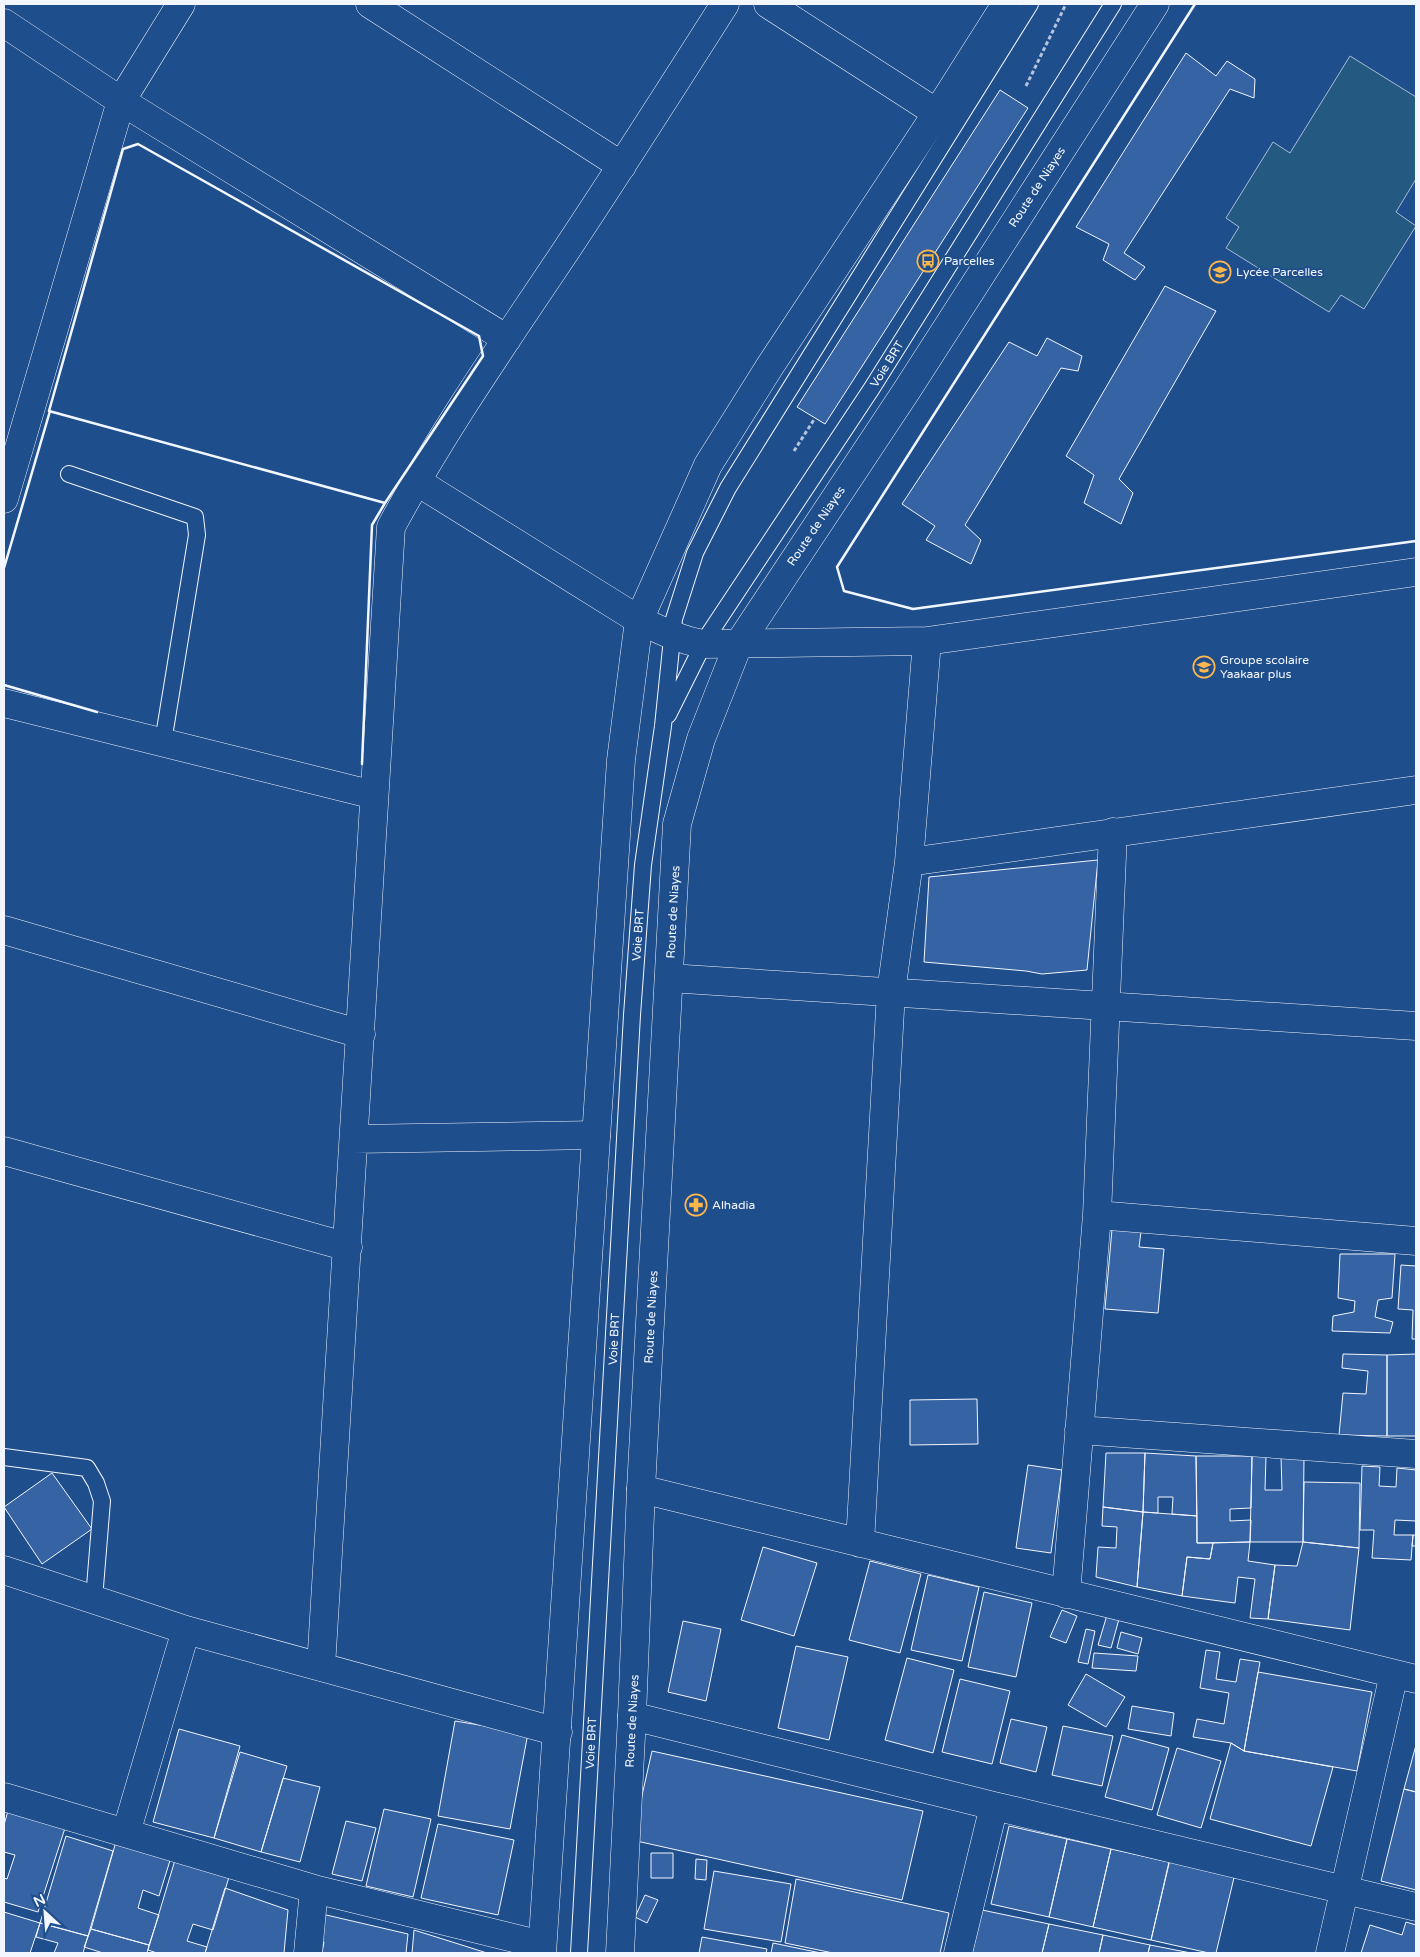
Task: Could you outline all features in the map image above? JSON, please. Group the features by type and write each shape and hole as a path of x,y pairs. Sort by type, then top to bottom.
{"street":[{"path":"4,499 121,101 180,4"},
{"path":"370,4 622,166"},
{"path":"321,1667 391,527 416,481 507,339 622,166 725,4"},
{"path":"768,4 938,113"},
{"path":"4,1797 314,1889 542,1949 558,1732 621,760 639,620 708,465 770,366 938,113 1006,4"},
{"name":"Route de Niayes","path":"620,1953 641,1489 677,824 702,739 738,645 907,390 1155,4"},
{"path":"4,24 121,101 507,339"},
{"path":"416,481 639,620 672,636 703,644 927,641 1416,572"},
{"path":"860,1543 891,992 908,862 927,641"},
{"path":"4,702 374,795"},
{"path":"908,862 1416,790"},
{"path":"1066,1594 1097,1215 1113,832"},
{"path":"4,930 361,1034"},
{"path":"669,978 1416,1026"},
{"path":"354,1139 596,1135"},
{"path":"4,1151 348,1247"},
{"path":"1097,1215 1416,1241"},
{"path":"1079,1430 1416,1454"},
{"path":"641,1489 1405,1677 1344,1890 1330,1953"},
{"path":"4,1570 186,1630 558,1732"},
{"path":"126,1833 186,1630"},
{"path":"632,1716 994,1806 1416,1907"},
{"path":"958,1953 994,1806"},
{"path":"308,1953 314,1889"}],"lane":[{"name":"Voie BRT","path":"579,1953 634,987 643,864 663,726 674,619 695,553 728,488 1030,4"},
{"name":"Voie BRT","path":"663,726 707,636 872,388 1113,4"},
{"path":"68,474 195,517 197,536 163,742"},
{"path":"4,1457 87,1468 96,1484 102,1501 94,1599"}],"path":[{"path":"1023,93 1066,4"}],"shaded area":[{"path":"1350,56 1416,97 1416,179 1396,212 1416,226 1364,309 1341,295 1329,312 1226,248 1239,227 1226,218 1273,142 1290,153"}],"building":[{"path":"1186,53 1216,76 1227,61 1255,79 1254,98 1230,89 1124,253 1145,267 1135,280 1103,260 1109,244 1076,227"},
{"path":"1000,90 1028,108 825,424 797,407"},
{"path":"1165,286 1216,311 1119,479 1133,493 1121,524 1084,503 1094,475 1066,456"},
{"path":"1047,338 1082,356 1078,371 1061,368 965,525 981,540 971,564 926,540 935,526 902,504 1009,342 1037,356"},
{"path":"1098,860 1087,970 1042,974 924,962 929,877"},
{"path":"1112,1229 1141,1232 1139,1247 1164,1249 1158,1313 1105,1309"},
{"path":"1340,1254 1395,1254 1392,1298 1378,1300 1375,1317 1393,1322 1390,1333 1332,1331 1333,1316 1354,1312 1355,1301 1338,1298"},
{"path":"1401,1265 1416,1266 1416,1339 1412,1339 1413,1310 1398,1309"},
{"path":"1343,1354 1387,1355 1387,1436 1339,1435 1343,1393 1366,1394 1368,1371 1342,1368"},
{"path":"1416,1354 1416,1436 1387,1436 1387,1355"},
{"path":"977,1399 978,1444 910,1445 910,1400"},
{"path":"1106,1453 1145,1453 1143,1512 1103,1507"},
{"path":"1145,1453 1196,1456 1197,1516 1172,1514 1173,1497 1158,1497 1158,1513 1143,1512"},
{"path":"1196,1456 1252,1456 1251,1508 1230,1509 1230,1521 1251,1520 1250,1542 1197,1543"},
{"path":"1252,1456 1266,1456 1265,1490 1282,1490 1281,1457 1304,1457 1303,1542 1250,1542"},
{"path":"1028,1465 1062,1470 1051,1553 1016,1548"},
{"path":"1362,1466 1380,1467 1379,1486 1396,1487 1397,1468 1416,1470 1416,1521 1395,1520 1394,1535 1413,1535 1411,1560 1372,1558 1374,1530 1360,1530"},
{"path":"52,1473 92,1529 42,1564 4,1507"},
{"path":"1304,1482 1360,1483 1359,1548 1303,1542"},
{"path":"1103,1507 1143,1512 1137,1587 1096,1577 1098,1547 1116,1548 1117,1527 1102,1526"},
{"path":"1143,1512 1197,1516 1197,1543 1213,1543 1210,1559 1187,1557 1182,1596 1137,1587"},
{"path":"1413,1535 1416,1535 1416,1546 1412,1546"},
{"path":"1250,1542 1248,1561 1275,1565 1268,1619 1250,1618 1255,1579 1238,1577 1235,1603 1182,1596 1187,1557 1210,1559 1213,1543"},
{"path":"1303,1542 1359,1548 1350,1630 1268,1619 1275,1565 1297,1566"},
{"path":"763,1547 817,1563 794,1636 741,1620"},
{"path":"870,1561 921,1574 900,1653 849,1640"},
{"path":"928,1575 979,1587 962,1661 911,1650"},
{"path":"984,1592 1032,1603 1016,1677 968,1667"},
{"path":"1062,1610 1077,1616 1066,1643 1050,1637"},
{"path":"1107,1615 1119,1619 1111,1648 1098,1645"},
{"path":"683,1621 721,1629 706,1701 668,1692"},
{"path":"1086,1629 1095,1631 1088,1664 1078,1662"},
{"path":"1121,1632 1142,1638 1138,1654 1117,1648"},
{"path":"796,1646 848,1657 829,1740 778,1728"},
{"path":"1206,1650 1220,1652 1216,1679 1236,1682 1240,1659 1260,1662 1244,1751 1231,1743 1193,1737 1197,1719 1224,1724 1229,1693 1200,1688"},
{"path":"1094,1653 1138,1656 1136,1671 1092,1668"},
{"path":"907,1658 954,1670 933,1753 885,1740"},
{"path":"1258,1672 1372,1692 1357,1771 1244,1751"},
{"path":"1086,1674 1125,1697 1106,1727 1068,1705"},
{"path":"960,1679 1010,1691 992,1764 942,1752"},
{"path":"1132,1706 1174,1713 1171,1736 1128,1729"},
{"path":"1011,1719 1047,1727 1036,1772 1000,1763"},
{"path":"455,1721 528,1733 510,1829 438,1816"},
{"path":"1063,1726 1113,1736 1102,1786 1052,1775"},
{"path":"179,1729 240,1746 214,1838 153,1822"},
{"path":"1122,1735 1169,1748 1152,1810 1105,1797"},
{"path":"1231,1743 1244,1751 1333,1767 1311,1846 1210,1819"},
{"path":"1416,1745 1416,1792 1404,1789"},
{"path":"1177,1748 1221,1761 1201,1828 1157,1815"},
{"path":"652,1751 923,1811 902,1900 632,1840"},
{"path":"240,1752 287,1766 261,1852 214,1838"},
{"path":"283,1778 320,1787 300,1862 261,1852"},
{"path":"1404,1789 1416,1792 1416,1890 1381,1881"},
{"path":"9,1807 66,1825 38,1912 4,1902 4,1878 7,1879 15,1855 4,1852 4,1825"},
{"path":"384,1809 431,1819 413,1897 366,1886"},
{"path":"346,1821 376,1828 362,1881 332,1874"},
{"path":"438,1824 514,1840 498,1915 421,1898"},
{"path":"1009,1826 1067,1839 1049,1917 991,1904"},
{"path":"66,1836 113,1851 88,1936 40,1923"},
{"path":"117,1838 172,1854 159,1896 143,1890 138,1908 159,1915 149,1945 91,1929"},
{"path":"1067,1839 1111,1849 1093,1927 1049,1917"},
{"path":"1111,1849 1169,1862 1151,1940 1093,1927"},
{"path":"1172,1851 1237,1865 1216,1953 1151,1940"},
{"path":"651,1853 673,1853 673,1878 651,1878"},
{"path":"696,1859 707,1860 706,1880 695,1879"},
{"path":"175,1860 229,1877 213,1930 193,1924 187,1941 207,1947 205,1953 157,1953 148,1950"},
{"path":"714,1871 791,1884 781,1942 704,1929"},
{"path":"796,1879 949,1913 940,1953 833,1953 785,1943"},
{"path":"225,1888 288,1910 284,1953 205,1953"},
{"path":"645,1895 658,1900 647,1923 635,1917"},
{"path":"982,1910 1049,1924 1042,1953 972,1953"},
{"path":"4,1912 40,1923 30,1953 4,1953"},
{"path":"322,1914 408,1934 406,1953 322,1953 324,1942 320,1941"},
{"path":"1406,1922 1416,1925 1416,1953 1361,1953 1370,1925 1402,1935"},
{"path":"40,1923 88,1936 83,1953 54,1953 58,1943 36,1937"},
{"path":"1049,1924 1103,1935 1099,1953 1042,1953"},
{"path":"91,1929 149,1945 147,1953 103,1953 84,1947"},
{"path":"414,1930 487,1953 412,1953"},
{"path":"1103,1935 1150,1945 1148,1953 1099,1953"},
{"path":"702,1937 767,1949 766,1953 699,1953"},
{"path":"773,1943 821,1953 771,1953"},
{"path":"1150,1945 1191,1953 1148,1953"}],"wall":[{"path":"1195,4 837,567 844,591 913,609 1416,541"},
{"path":"138,144 479,336 483,356 385,503 49,411 123,149 138,144"},
{"path":"4,568 50,411"},
{"path":"362,764 372,525 385,503"},
{"path":"4,685 97,712"}],"place":[{"name":"Parcelles","path":"928,261"},
{"name":"Lycée Parcelles","path":"1220,272"},
{"name":"Groupe scolaire Yaakaar plus","path":"1204,667"},
{"name":"Alhadia","path":"696,1205"}]}
